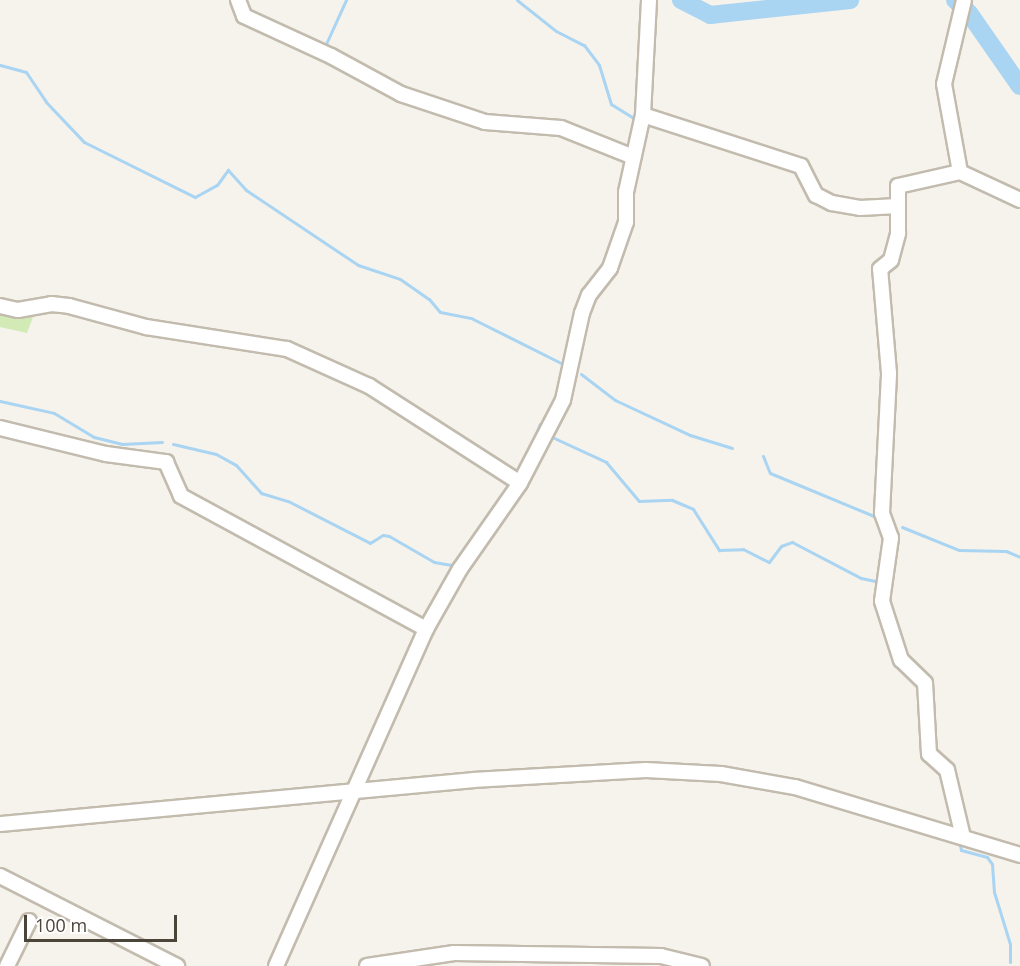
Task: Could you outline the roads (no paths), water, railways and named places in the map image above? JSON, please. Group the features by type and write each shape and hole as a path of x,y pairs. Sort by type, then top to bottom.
{"street":[{"path":"238,0 244,16 331,56 401,94 436,102 485,122 561,128 633,157"},
{"path":"276,966 350,792 426,629 563,400 582,313 589,295 610,268 626,222 633,157 643,115 650,0"},
{"path":"960,172 944,84 955,27 964,0"},
{"path":"643,115 801,166 816,195 832,203 860,208 898,206"},
{"path":"963,837 947,770 929,754 925,683 901,660 882,601 891,538 882,513 889,373 880,269 891,260 898,233 898,186 960,172 1020,200"},
{"path":"0,306 18,310 51,304 69,306 146,327 287,349 369,386 517,480"},
{"path":"0,428 106,454 166,462 181,496 426,629"},
{"path":"0,824 594,770 682,771 815,791 1020,855"},
{"path":"0,876 177,966"},
{"path":"7,966 29,921"},
{"path":"367,966 454,952 661,956 702,966"}],"waterway":[{"path":"325,46 346,0"},
{"path":"517,0 556,31 584,45 599,65 611,104 635,119"},
{"path":"681,0 710,15 850,0"},
{"path":"955,0 969,13 1020,86"},
{"path":"0,65 26,72 46,102 84,142 195,197 217,185 228,170 246,190 358,265 400,279 429,299 440,312 471,318 565,365"},
{"path":"581,374 615,400 690,435 732,448"},
{"path":"0,401 54,413 94,437 122,444 162,442"},
{"path":"529,452 540,424"},
{"path":"552,437 606,462 639,501 672,500 693,509 719,550 743,549 769,562 781,546 792,542 861,578 880,582"},
{"path":"173,444 216,454 236,465 261,493 288,501 370,543 383,535 389,536 434,562 456,566"},
{"path":"763,456 770,473 874,516"},
{"path":"902,527 959,550 1006,551 1020,557"},
{"path":"927,760 940,771"},
{"path":"960,845 961,850 987,857 992,864 994,892 1010,944 1010,962"}]}
